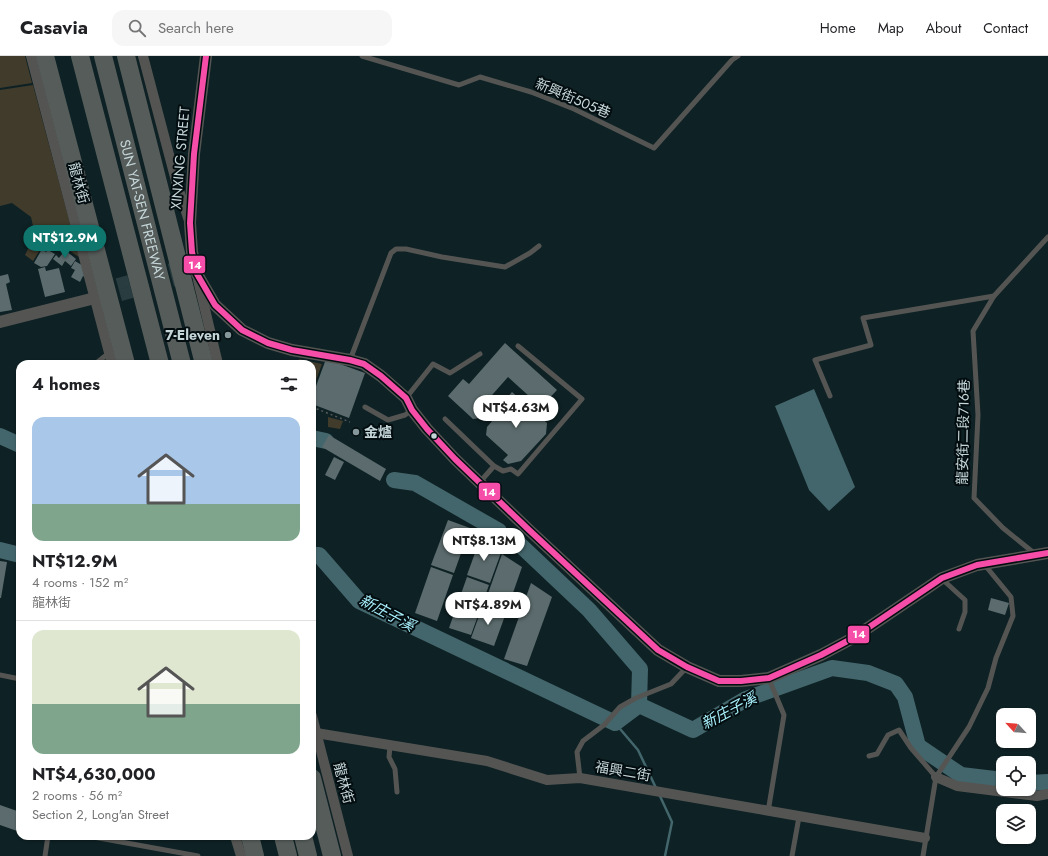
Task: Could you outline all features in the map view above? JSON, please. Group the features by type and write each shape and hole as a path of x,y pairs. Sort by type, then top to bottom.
{"highway":[{"path":"45,56 125,360"},
{"name":"SUN YAT-SEN FREEWAY","path":"80,56 159,360"},
{"name":"SUN YAT-SEN FREEWAY","path":"103,56 181,360"},
{"path":"126,56 203,360"},
{"path":"316,794 332,856"},
{"path":"251,840 255,856"},
{"path":"284,840 288,856"},
{"path":"304,840 308,856"}],"street":[{"name":"龍林街","path":"31,56 99,296 111,360"},
{"path":"143,56 176,182 190,223"},
{"name":"XINXING STREET","path":"193,269 190,223 194,154 206,56"},
{"path":"193,269 215,305 242,330 268,343 292,350 350,360 364,364 381,376 406,398 412,410 427,429 456,459 528,529 658,650 687,667 719,681 770,680 852,638 942,578 984,564 1042,554"},
{"path":"193,269 217,360"},
{"path":"0,322 99,296"},
{"name":"龍林街","path":"316,733 348,856"},
{"name":"福興二街","path":"316,733 487,761 547,780 580,778 768,812 925,838"},
{"path":"936,776 957,786 1036,796 1048,794"},
{"path":"236,840 241,856"}],"lane":[{"name":"新興街505巷","path":"362,56 459,85 480,77 531,92 574,109 654,148 732,60 738,56"},
{"name":"龍安街二段716巷","path":"1042,554 1003,528 974,498 978,414 973,331 994,296 1048,237"},
{"path":"350,360 391,253 396,249 406,248 442,257 505,267 530,253 539,246"},
{"path":"830,396 815,360 871,345 863,318 994,296"},
{"path":"445,419 494,466 503,470 510,469 518,474 582,399 518,346"},
{"path":"100,360 109,353"},
{"path":"406,398 433,364 450,373 480,354"},
{"path":"364,408 388,420 405,415 412,410"},
{"path":"480,482 494,466"},
{"path":"922,856 936,776 969,727 988,688 996,658 1013,616 1011,597 984,564"},
{"path":"942,578 965,600 965,612 959,629"},
{"path":"580,778 577,752 583,741 604,725 620,707 636,698 671,684 687,667"},
{"path":"0,675 16,678"},
{"path":"768,812 784,715 770,680"},
{"path":"869,756 877,754 888,735 899,730 911,748 936,776"},
{"path":"390,746 389,757 395,768 397,792"},
{"path":"792,856 799,817"},
{"path":"44,856 47,840"},
{"path":"110,840 198,856"}],"path":[{"path":"316,409 350,422"}],"shaded area":[{"path":"0,56 25,56 32,83 0,88"},
{"path":"33,85 79,257 64,247 43,245 33,261 25,255 35,235 31,217 12,203 0,206 0,90"},
{"path":"316,363 322,364 316,380"},
{"path":"328,417 343,421 340,429 328,427"}],"water":[{"path":"814,389 855,487 829,511 809,490 775,406"}],"building":[{"path":"42,249 46,252 48,250 55,254 47,266 41,267 34,263"},
{"path":"65,250 76,259 71,266 65,261 62,266 53,259 56,255 59,258"},
{"path":"75,261 85,267 88,279 83,276 80,282 71,277 75,270 71,268"},
{"path":"45,267 46,271 59,268 65,292 45,297 38,269"},
{"path":"8,274 10,282 6,284 12,310 0,312 0,276"},
{"path":"505,343 557,390 541,407 508,377 485,403 487,417 473,419 448,396 463,379 469,384"},
{"path":"326,359 365,373 349,418 316,406 316,386"},
{"path":"512,392 547,423 546,434 521,461 508,464 503,460 508,455 486,435 487,427 505,406 502,404"},
{"name":"金爐","path":"356,428 359,429 359,435 356,436 353,435 352,432 353,429"},
{"path":"329,435 386,469 380,481 322,447"},
{"path":"334,457 344,462 335,480 325,475"},
{"path":"448,520 470,528 454,573 431,565"},
{"path":"479,542 502,550 490,583 467,575"},
{"path":"502,554 522,567 507,610 485,602"},
{"path":"0,561 7,562 1,598 0,598"},
{"path":"431,567 453,575 437,621 415,613"},
{"path":"467,577 489,585 471,635 449,628"},
{"path":"531,583 552,597 527,666 504,659"},
{"path":"991,598 1009,603 1005,615 988,610"},
{"path":"483,605 506,613 494,646 471,638"},
{"path":"0,805 16,811 16,831 0,825"}],"waterway":[{"path":"0,436 16,443"},
{"path":"316,439 326,441"},
{"path":"394,480 415,483 499,531"},
{"path":"516,541 589,610 640,669 639,705"},
{"name":"新庄子溪","path":"0,550 16,554"},
{"name":"新庄子溪","path":"316,555 319,555 359,601 615,723 639,705 693,730 746,699 832,668 868,673 896,684 905,697 918,746 961,775 996,779"},
{"path":"615,723 638,750 656,788"},
{"name":"新庄子溪","path":"1036,783 1048,782"},
{"path":"659,794 672,822 665,856"}],"tunnel":[{"path":"100,289 186,265"},
{"path":"103,300 189,276"}],"transit line":[{"name":"14","path":"206,56 194,154 190,223 192,252 197,274 215,305 242,330 268,343 292,350 350,360 364,364 381,376 406,398 412,410 427,429 455,459 658,650 687,667 719,681 741,681 769,678 821,655 853,638 942,578 977,565 1048,553"}],"place":[{"name":"7-Eleven","path":"228,335"},
{"name":"金爐","path":"356,432"}]}
